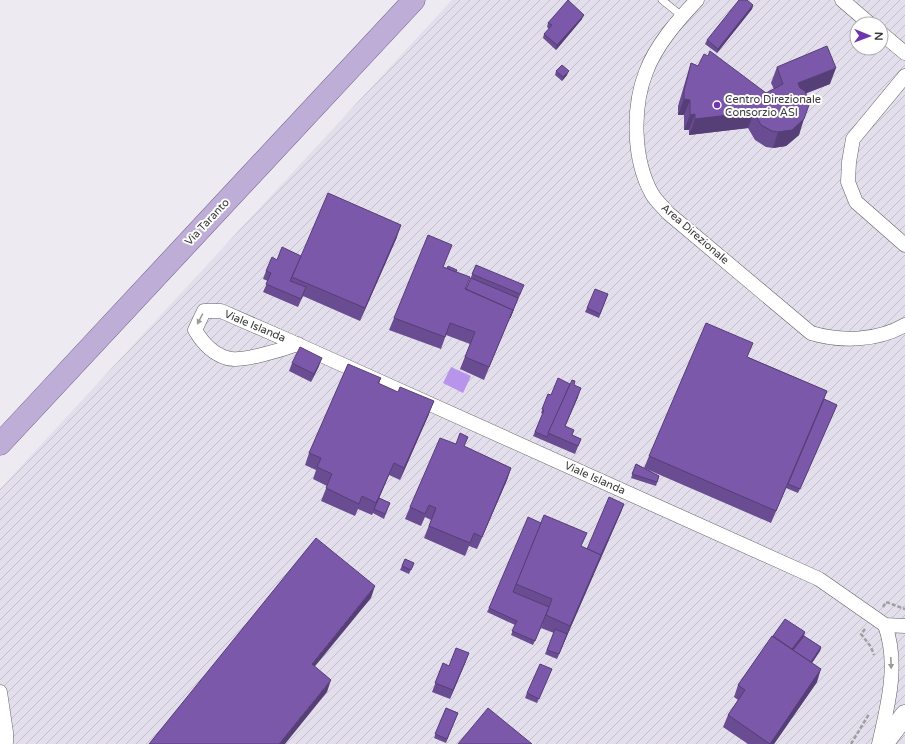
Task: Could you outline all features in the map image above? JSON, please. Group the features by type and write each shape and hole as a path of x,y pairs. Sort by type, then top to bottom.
{"main road":[{"name":"Via Taranto","path":"0,444 414,0"}],"street":[{"name":"Area Direzionale","path":"697,0 682,16 662,44 646,71 640,91 637,120 638,148 644,175 653,195 668,213 810,333 836,338 857,338 877,336 897,330 905,324"},
{"path":"842,0 861,16"},
{"path":"889,40 905,53"},
{"path":"905,76 853,139 849,162 848,182 856,202 905,245"},
{"name":"Viale Islanda","path":"298,344 251,357 228,359 203,343 194,330 204,312 221,311 298,344 819,578 880,621"},
{"path":"880,621 905,626"},
{"path":"879,744 890,695 892,674 891,641 880,621"},
{"path":"0,692 6,732 5,741"},
{"path":"883,744 905,715"}],"lane":[{"path":"662,0 682,16"}],"path":[{"path":"876,658 871,647 861,634 880,621 886,602 905,609"},
{"path":"850,744 871,710"}],"shaded area":[{"path":"452,0 905,0 905,744 0,744 0,489"},
{"path":"451,367 471,376 463,393 443,383"}],"building":[{"path":"568,0 584,15 557,45 544,34 552,25 548,23"},
{"path":"739,0 747,0 753,5 718,49 707,40"},
{"name":"Centro Direzionale Consorzio ASI","path":"827,46 836,68 798,83 800,88 805,91 809,105 804,119 792,130 778,132 772,131 761,125 754,112 695,119 695,114 690,115 690,100 684,99 684,91 691,63 698,66 704,54 708,56 710,51 766,93 783,84 777,67"},
{"path":"562,65 569,71 563,77 556,71"},
{"path":"328,193 401,225 365,308 292,277"},
{"path":"428,235 452,245 443,267 470,277 465,289 513,310 489,367 465,357 475,332 450,323 445,337 394,318"},
{"path":"282,247 301,256 290,281 306,287 301,299 266,284 271,273 266,271 272,257 277,260"},
{"path":"476,265 524,285 520,294 472,274"},
{"path":"448,266 457,270 456,272 447,268"},
{"path":"471,278 518,298 510,318 513,310 466,289"},
{"path":"595,289 608,294 600,314 587,308"},
{"path":"706,323 753,343 747,357 827,391 776,511 649,456"},
{"path":"300,347 322,358 314,374 292,363"},
{"path":"348,364 381,378 378,383 398,392 400,387 434,401 404,468 394,463 376,503 362,496 359,504 326,488 332,474 317,467 321,458 309,453"},
{"path":"558,378 570,384 547,437 535,432 544,410 542,409 548,394 551,395"},
{"path":"572,380 575,381 574,385 581,388 565,426 574,430 572,435 581,439 578,446 548,433"},
{"path":"824,399 837,405 800,489 788,484"},
{"path":"460,433 468,437 464,446 511,468 482,537 474,533 470,543 429,526 436,508 429,505 425,514 410,507 440,438 456,444"},
{"path":"636,464 659,476 657,482 632,474"},
{"path":"609,497 624,504 601,555 587,549"},
{"path":"379,498 390,503 385,514 374,509"},
{"path":"544,515 587,533 581,546 601,555 570,626 546,615 552,599 516,584"},
{"path":"528,517 541,523 513,592 549,607 535,641 512,631 517,621 489,608"},
{"path":"316,538 375,586 312,664 331,680 279,744 149,744"},
{"path":"405,559 414,563 411,570 402,566"},
{"path":"785,619 805,632 792,649 773,636"},
{"path":"555,629 567,634 559,654 547,650"},
{"path":"772,636 821,669 770,744 728,715 745,690 738,685"},
{"path":"804,636 821,647 811,662 793,650"},
{"path":"456,648 469,653 453,690 435,683 443,663 449,666"},
{"path":"540,664 552,669 539,699 527,693"},
{"path":"446,708 458,713 447,739 435,734"},
{"path":"488,708 532,744 458,744"}],"place":[{"name":"Centro Direzionale Consorzio ASI","path":"717,105"}]}
